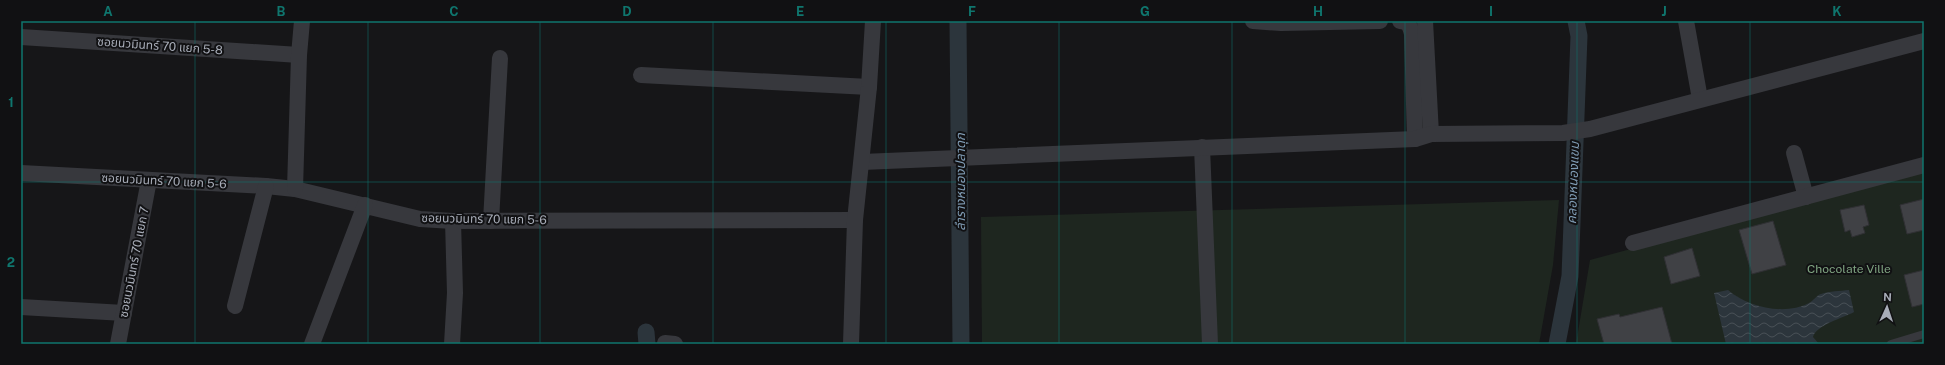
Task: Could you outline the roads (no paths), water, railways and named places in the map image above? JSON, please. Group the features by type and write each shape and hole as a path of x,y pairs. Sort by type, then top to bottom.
{"street":[{"path":"294,189 299,56 302,21"},
{"path":"851,344 856,220 869,88 873,21"},
{"path":"1263,21 1281,23 1380,21"},
{"path":"1400,21 1406,22 1410,26 1412,34 1415,139"},
{"path":"1425,21 1430,134"},
{"path":"1686,21 1700,99"},
{"name":"ซอยนวมินทร์ 70 แยก 5-8","path":"21,37 299,56"},
{"path":"862,162 944,157 1415,139 1430,134 1563,133 1590,129 1924,41"},
{"path":"491,221 500,58"},
{"path":"641,76 869,88"},
{"path":"1202,147 1210,344"},
{"path":"1794,153 1806,197"},
{"path":"1633,243 1924,165"},
{"name":"ซอยนวมินทร์ 70 แยก 5-6","path":"21,173 266,186 294,189 420,219 453,221 856,220"},
{"name":"ซอยนวมินทร์ 70 แยก 7","path":"118,344 149,180"},
{"path":"235,306 266,186"},
{"path":"312,344 365,206"},
{"path":"452,344 455,294 453,221"},
{"path":"21,307 124,313"}],"lane":[{"path":"1891,344 1924,334"}],"water":[{"path":"1728,290 1745,301 1756,305 1767,308 1789,309 1809,303 1824,293 1849,290 1854,312 1830,322 1819,329 1813,337 1819,344 1726,344 1714,293"}],"waterway":[{"name":"ลำรางหนองปลาดุก","path":"958,21 961,344"},
{"name":"คลองหนองแขม","path":"1557,344 1570,276 1579,36 1576,21"},
{"path":"646,332 647,344"}],"park label":[{"name":"Chocolate Ville","path":"1849,269"}]}
